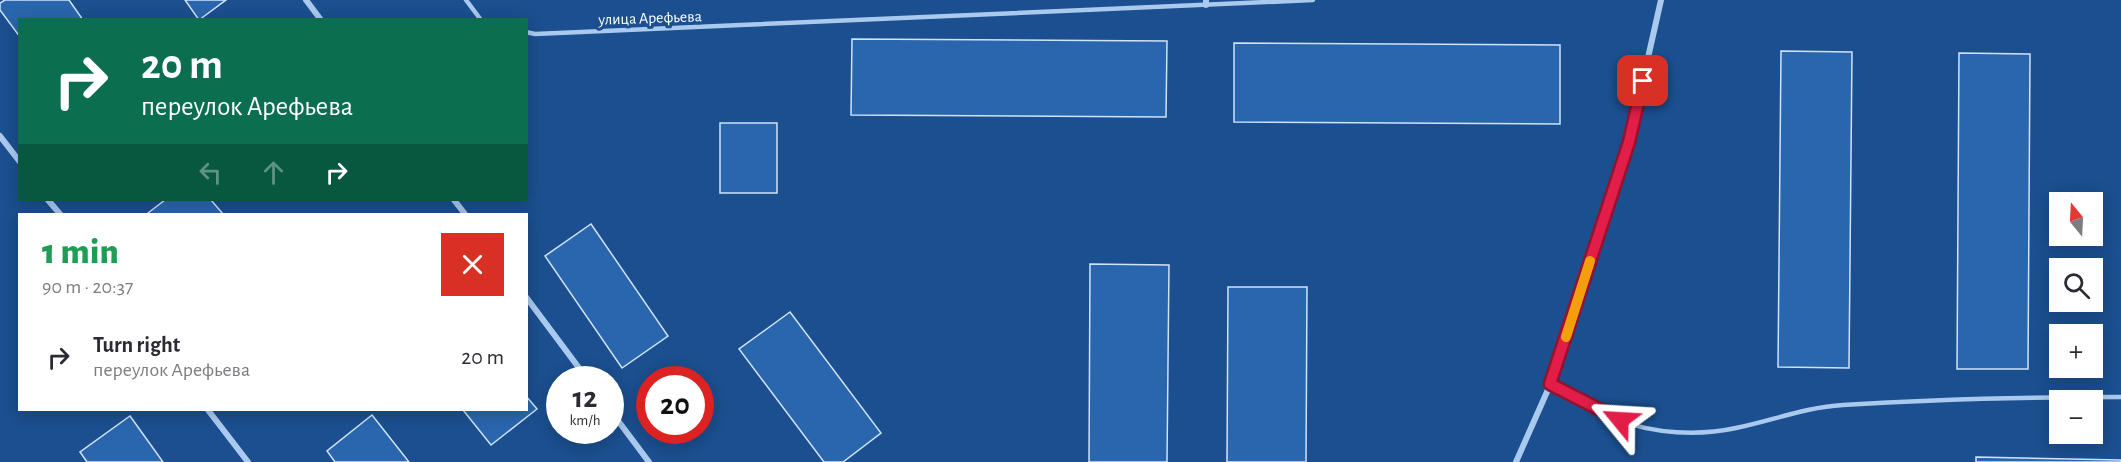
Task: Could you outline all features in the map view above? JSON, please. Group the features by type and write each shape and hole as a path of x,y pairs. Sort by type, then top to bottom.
{"street":[{"path":"306,0 320,18"},
{"path":"1516,462 1550,384 1629,142 1661,0"},
{"path":"0,136 18,159"},
{"path":"49,201 59,213"},
{"path":"455,201 464,213"},
{"path":"528,300 578,366"},
{"path":"209,411 248,462"},
{"path":"624,429 649,462"}],"lane":[{"path":"466,0 480,18"},
{"name":"улица Арефьева","path":"528,32 1313,0"},
{"path":"1550,384 1620,420 1654,429 1709,433 1791,413 1840,405 2045,397 2121,397"}],"building":[{"path":"5,0 69,0 82,18 18,18 18,34 0,10 0,3"},
{"path":"185,0 226,0 202,18 198,18"},
{"path":"852,39 1167,41 1166,117 851,115"},
{"path":"1234,43 1560,45 1560,124 1234,122"},
{"path":"1781,51 1852,52 1849,368 1778,367"},
{"path":"1959,53 2030,54 2028,369 1957,369"},
{"path":"720,123 777,123 777,193 720,193"},
{"path":"164,201 212,201 222,213 148,213"},
{"path":"591,224 668,336 624,367 621,366 545,256"},
{"path":"1090,264 1169,265 1167,462 1089,462"},
{"path":"1228,287 1307,287 1306,462 1227,462"},
{"path":"790,312 881,433 843,462 824,462 739,349"},
{"path":"528,398 537,409 491,445 464,411 528,411"},
{"path":"372,415 409,462 335,462 327,451"},
{"path":"130,416 163,462 87,462 80,452"},
{"path":"1976,457 2121,460 2121,462 1976,462"}],"slow traffic":[{"path":"1566,337 1590,261"}],"route":[{"path":"1620,420 1550,384 1629,142 1643,81"}]}
